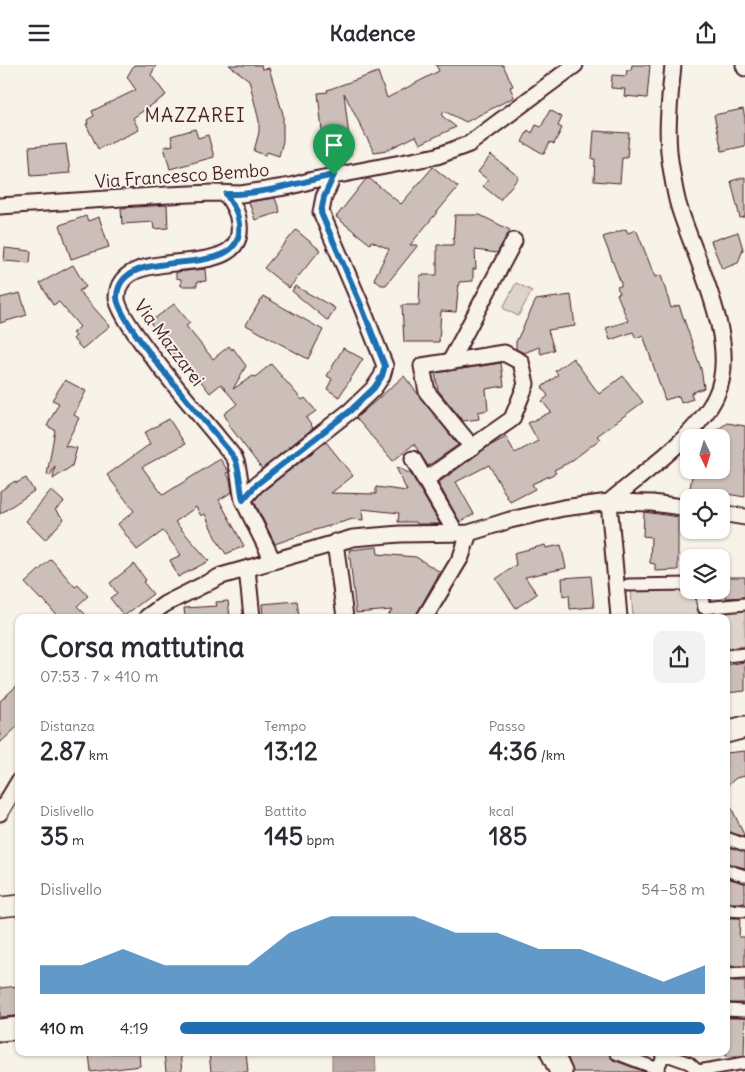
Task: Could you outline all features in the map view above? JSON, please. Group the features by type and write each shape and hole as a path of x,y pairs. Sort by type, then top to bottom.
{"main road":[{"path":"730,731 745,727"},
{"path":"0,1030 15,1028"},
{"path":"553,1056 561,1072"}],"street":[{"name":"Via Francesco Bembo","path":"0,206 168,195 241,195 437,156 470,145 575,65"},
{"path":"609,501 695,427 714,400 722,378 724,362 721,331 679,206 670,165 668,123 673,65"},
{"path":"243,500 256,485 350,411 374,388 382,376 385,366 321,213 324,197 334,175"},
{"name":"Via Mazzarei","path":"226,194 238,217 239,236 234,248 224,254 160,265 126,275 120,282 116,302 131,328 235,460 243,500 273,561"},
{"path":"450,362 514,241"},
{"path":"425,480 512,419 526,384 521,361 504,353 422,366 427,392 472,447"},
{"path":"413,459 425,480 462,533 461,557 427,614"},
{"path":"609,501 619,614"},
{"path":"152,614 173,600 221,576 353,538 400,534 462,533 546,512 609,501 652,503 680,508"},
{"path":"730,514 745,517"},
{"path":"335,543 344,611"},
{"path":"246,569 252,614"},
{"path":"628,585 680,584"},
{"path":"702,599 704,613 745,604"},
{"path":"730,656 745,654"},
{"path":"0,813 15,788"},
{"path":"730,839 745,845"},
{"path":"730,872 745,876"},
{"path":"0,907 15,905"},
{"path":"730,910 745,911"},
{"path":"730,974 745,973"},
{"path":"730,1010 745,1011"},
{"path":"624,1056 658,1069 663,1056"},
{"path":"672,1056 689,1063 698,1072 745,1063"}],"shaded area":[{"path":"516,283 532,291 518,316 503,308"},
{"path":"680,590 680,599 697,599 699,614 633,614 631,591"},
{"path":"745,608 745,646 730,648 730,614 713,614 713,612"},
{"path":"332,1056 375,1056 376,1072 332,1072"}],"building":[{"path":"134,65 156,65 151,75 166,95 133,118 139,130 98,149 86,124 88,124 87,120 94,116 92,111 136,90 127,77"},
{"path":"229,65 261,65 262,69 269,68 283,114 283,141 279,156 267,152 265,155 254,151 259,132 259,121 249,80"},
{"path":"436,65 503,65 513,86 510,87 514,97 466,122 444,111 442,116 456,127 420,144 416,136 387,150 374,152 344,93 351,155 325,159 318,93 328,92 327,90 378,72 387,98 439,71"},
{"path":"632,65 650,65 647,98 624,96 625,89 611,88 612,75 626,76 627,70 631,70"},
{"path":"743,109 745,118 745,146 722,151 714,115"},
{"path":"550,110 562,117 558,126 562,128 554,144 550,142 544,154 522,142 528,130 532,133 536,125 541,127"},
{"path":"195,129 198,138 208,135 214,157 170,169 164,147 173,145 171,136"},
{"path":"594,131 629,133 627,158 622,158 620,183 594,181 595,159 592,159"},
{"path":"66,144 70,173 31,176 29,147"},
{"path":"491,155 519,177 500,200 483,186 488,180 478,172"},
{"path":"433,167 458,187 410,245 418,245 386,285 381,285 374,279 389,249 371,241 370,244 336,217 366,179 370,179 401,204"},
{"path":"745,177 745,217 740,218 731,181"},
{"path":"275,198 280,212 255,220 249,202"},
{"path":"167,205 168,228 154,229 153,222 122,224 121,208"},
{"path":"455,215 480,215 510,230 497,253 475,250 476,269 473,269 473,281 459,282 456,312 441,311 439,342 404,342 402,305 419,305 420,275 437,275 437,245 453,245"},
{"path":"86,216 88,221 99,217 109,247 71,259 60,225"},
{"path":"626,229 628,233 636,230 655,277 661,275 671,308 679,305 701,369 704,388 691,393 693,399 681,403 679,396 665,400 643,335 636,338 633,332 610,340 606,328 628,321 617,294 620,293 617,287 621,286 621,283 603,237"},
{"path":"296,230 320,250 289,288 264,268"},
{"path":"738,232 743,249 738,263 722,269 711,241"},
{"path":"5,248 31,251 30,263 4,261"},
{"path":"73,265 86,287 79,291 110,326 82,349 73,339 76,336 72,333 80,327 59,302 53,305 40,283"},
{"path":"205,269 206,281 197,282 197,286 181,286 181,279 176,278 176,272"},
{"path":"295,286 335,308 328,321 292,291"},
{"path":"20,293 27,315 0,323 0,298"},
{"path":"571,295 575,326 548,330 554,350 541,354 539,347 524,353 516,349 516,342 536,300"},
{"path":"263,296 323,330 308,359 246,325"},
{"path":"174,304 190,323 186,326 213,359 229,346 232,350 233,348 246,366 233,389 253,376 255,377 271,364 302,400 305,398 316,411 306,418 313,428 262,469 228,424 224,414 237,404 221,384 210,393 196,375 194,377 178,356 176,358 154,330 150,322"},
{"path":"343,348 363,359 339,397 327,389 332,379 327,376"},
{"path":"573,358 599,394 623,376 643,402 597,436 600,439 570,462 554,470 556,473 532,484 535,489 510,502 489,465 456,482 474,514 460,522 438,483 486,448 506,437 515,453 538,441 528,423 551,412 542,401 548,396 542,387 558,375 555,371"},
{"path":"501,363 504,386 486,389 488,410 478,412 479,419 463,421 438,390 435,373"},
{"path":"404,376 458,445 428,466 414,444 393,461 356,418"},
{"path":"65,380 86,391 74,415 79,418 65,446 77,448 72,466 53,479 55,466 50,476 47,475 55,430 47,426 59,403 52,400"},
{"path":"169,419 185,444 142,467 163,495 220,459 229,472 226,473 230,479 232,492 219,500 244,546 226,554 215,537 205,514 201,516 196,507 175,522 209,561 178,577 170,560 181,555 163,531 137,550 118,524 134,511 107,475 150,444 144,433"},
{"path":"727,423 745,426 745,497 730,495 730,489 690,488 692,479 730,479 730,429 718,429"},
{"path":"326,442 353,476 331,493 376,494 376,487 407,491 396,467 411,474 440,524 398,522 399,513 362,509 363,520 353,519 275,544 254,501 262,492"},
{"path":"26,478 34,491 0,514 0,491 15,481 16,483"},
{"path":"51,490 64,502 55,510 64,519 45,540 26,521"},
{"path":"644,512 678,517 678,570 655,571 655,564 650,563 651,537 643,536"},
{"path":"545,545 546,548 561,545 566,568 525,577 537,594 516,608 496,579 516,565 514,553"},
{"path":"377,547 378,554 416,557 440,572 417,614 389,614 392,610 356,613 349,550"},
{"path":"51,559 75,587 78,585 88,596 77,606 85,614 56,614 43,599 41,600 25,583"},
{"path":"134,564 146,580 143,582 153,594 127,614 122,614 110,598 117,593 110,583"},
{"path":"591,576 594,607 570,609 569,595 563,596 562,578"},
{"path":"730,577 745,577 745,597 730,598"},
{"path":"228,601 230,614 185,614 184,608 217,606 216,602"},
{"path":"297,601 299,614 263,614 262,604"},
{"path":"745,662 745,691 730,693 730,664"},
{"path":"15,688 15,729 0,743 0,701"},
{"path":"745,751 745,776 736,778 730,783 730,753"},
{"path":"730,805 745,837 730,832"},
{"path":"730,847 745,852 745,868 730,864"},
{"path":"730,879 745,883 745,903 730,903"},
{"path":"730,918 740,918 739,937 745,937 745,966 730,966"},
{"path":"730,981 745,981 745,1003 730,1003"},
{"path":"15,986 15,1016 0,1017 0,988"},
{"path":"730,1018 745,1018 744,1056 730,1056"},
{"path":"89,1056 139,1056 140,1066 91,1072"},
{"path":"164,1056 180,1056 182,1072 166,1072"},
{"path":"209,1056 246,1056 248,1072 211,1072"},
{"path":"567,1056 611,1056 613,1060 645,1072 573,1072"}],"district":[{"name":"MAZZAREI","path":"195,115"}],"route":[{"path":"334,175 324,197 321,213 385,366 382,376 374,388 350,411 256,485 243,500 235,460 131,328 116,302 117,291 120,282 126,275 160,265 206,259 224,254 234,248 239,236 238,217 226,194 241,195 290,186 334,175"}]}
